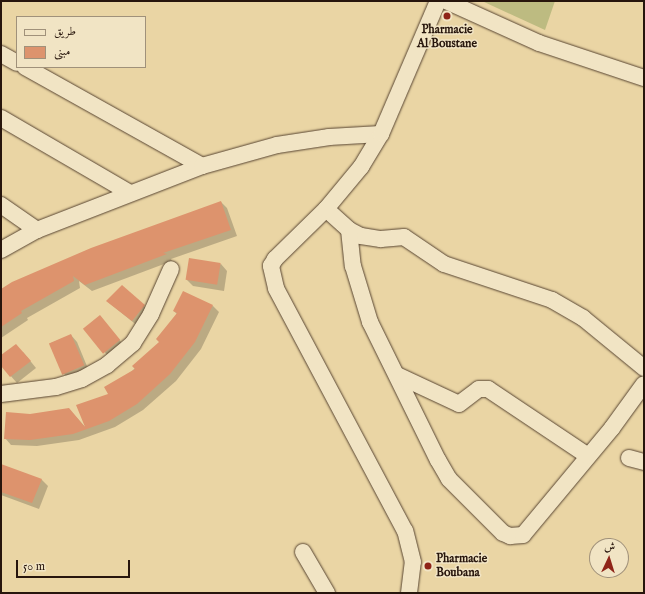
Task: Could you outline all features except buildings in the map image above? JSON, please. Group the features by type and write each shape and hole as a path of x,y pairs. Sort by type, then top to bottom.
{"street":[{"path":"409,593 413,562 405,531 272,278 271,266 275,259 326,209 361,167 381,134 438,1"},
{"path":"446,1 539,43 644,78"},
{"path":"1,54 16,62"},
{"path":"27,68 202,166"},
{"path":"1,118 130,193"},
{"path":"1,250 37,230 202,166 277,145 329,137 381,134"},
{"path":"1,205 37,230"},
{"path":"326,209 349,230 361,236 381,239 404,237 444,264 552,300 583,318 644,368"},
{"path":"349,230 353,266 370,322 449,479 479,510 510,536 523,535 588,456 644,384"},
{"path":"1,394 56,387 82,379 107,365 133,343 152,314 171,269"},
{"path":"398,375 459,404 479,389 488,389 588,456"},
{"path":"303,552 327,593"}],"shaded area":[{"path":"482,1 555,1 545,30"}],"place":[{"name":"Pharmacie Al Boustane","path":"447,16"},
{"name":"Pharmacie Boubana","path":"428,566"}]}
